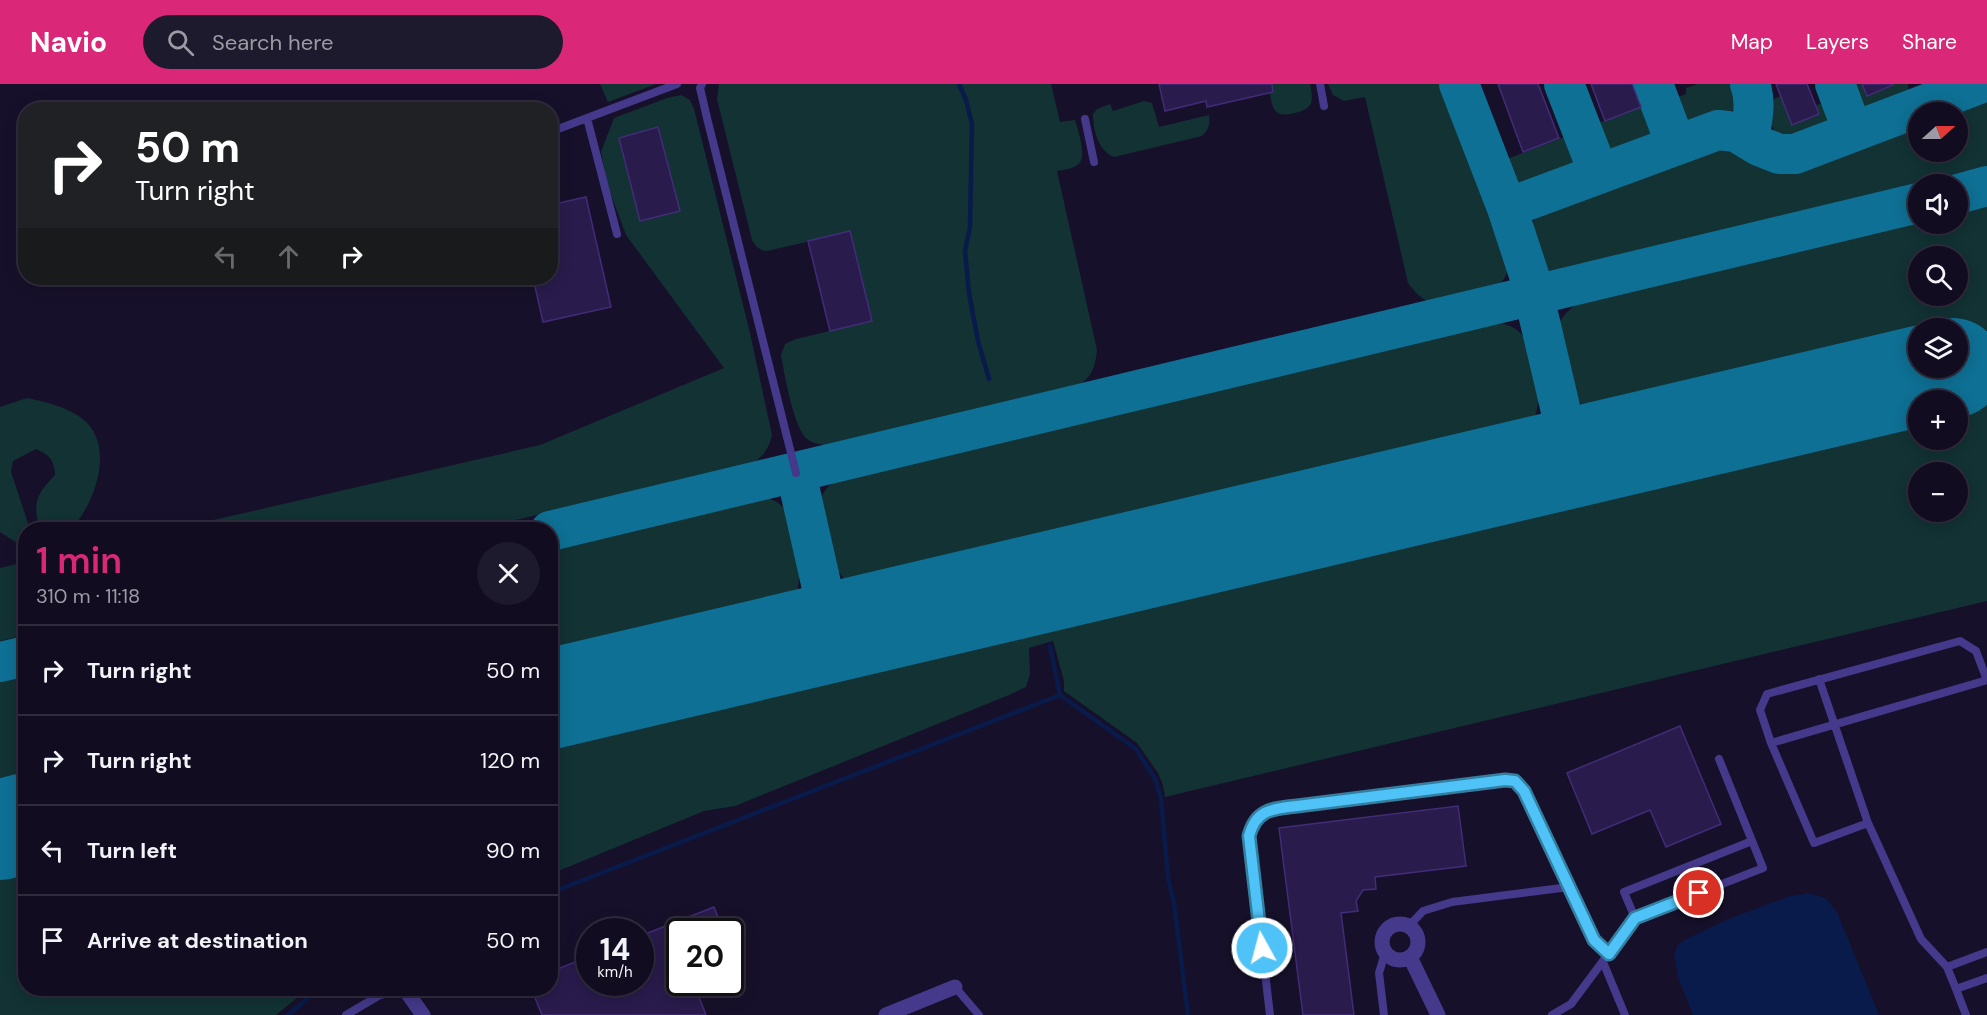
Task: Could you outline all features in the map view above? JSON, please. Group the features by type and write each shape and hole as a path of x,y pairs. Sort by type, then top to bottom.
{"street":[{"path":"1400,923 1409,926 1417,933 1419,943 1416,953 1396,961 1385,953 1381,942 1386,930 1400,923"},
{"path":"1410,957 1438,1015"},
{"path":"886,1015 955,987"},
{"path":"410,996 423,1015"}],"lane":[{"path":"558,129 677,84"},
{"path":"702,84 700,88 704,108 796,473"},
{"path":"1320,84 1324,106"},
{"path":"587,118 617,234"},
{"path":"1085,119 1094,162"},
{"path":"1771,743 1987,680 1976,651 1960,641 1767,694 1760,710 1771,743 1814,843 1868,823"},
{"path":"1819,679 1868,823 1921,939 1947,967 1966,1015"},
{"path":"1552,1015 1571,1004 1635,918 1763,868 1719,759"},
{"path":"1270,1015 1249,836 1256,819 1262,813 1274,809 1505,780 1515,781 1524,791 1594,940 1609,954"},
{"path":"1635,918 1624,892 1752,841"},
{"path":"1409,926 1414,918 1424,911 1452,902 1569,887"},
{"path":"1947,967 1987,952"},
{"path":"1384,1015 1379,973 1385,953"},
{"path":"1603,962 1625,1015"},
{"path":"1956,989 1987,978"},
{"path":"955,987 979,1015"},
{"path":"346,1015 378,996"}],"green space":[{"path":"600,84 656,84 608,102"},
{"path":"719,84 1051,84 1060,122 1075,120 1082,152 1080,163 1072,168 1057,171 1097,350 1094,368 1089,377 1074,387 834,445 817,444 807,439 794,413 781,355 785,344 796,339 872,321 850,232 767,251 756,246 752,240 717,99"},
{"path":"1272,84 1310,84 1311,104 1301,111 1279,114 1272,104 1270,93 1273,92"},
{"path":"1328,84 1441,84 1507,254 1506,274 1496,287 1451,303 1440,304 1425,300 1413,290 1408,283 1365,97 1344,101 1333,95"},
{"path":"1698,84 1740,84 1742,94 1740,102 1736,108 1722,116 1697,124 1686,123 1679,118 1671,100 1686,94 1686,88"},
{"path":"1842,84 1862,84 1867,96 1893,86 1893,84 1908,84 1909,94 1902,107 1874,117 1867,117 1851,107"},
{"path":"1987,91 1987,176 1968,180 1968,174 1908,174 1908,194 1566,275 1546,269 1538,262 1531,248 1532,224 1544,208 1718,144 1738,148 1777,166 1908,120 1908,162 1968,162 1968,102 1956,102"},
{"path":"681,95 690,100 694,109 750,333 772,435 769,445 759,458 745,466 719,473 507,522 205,522 540,445 724,368 626,235 607,184 601,152 614,118"},
{"path":"1781,96 1792,124 1819,114 1816,105 1828,102 1837,113 1834,127 1816,141 1799,144 1785,143 1778,137 1768,112 1770,102"},
{"path":"1144,101 1152,103 1159,127 1209,115 1208,129 1202,136 1114,157 1100,145 1093,114 1097,109 1110,104 1113,111"},
{"path":"1649,103 1657,121 1652,140 1624,150 1611,149 1601,136 1596,124"},
{"path":"1567,136 1576,152 1577,160 1573,168 1526,187 1519,188 1507,184 1499,162"},
{"path":"1987,201 1987,330 1968,335 1968,318 1908,318 1908,348 1665,407 1611,417 1592,411 1582,404 1572,394 1565,376 1558,333 1560,321 1566,313 1574,306 1590,300 1683,271 1908,219 1908,234 1968,234 1968,206"},
{"path":"1472,321 1512,327 1524,338 1531,352 1538,389 1537,408 1530,425 1514,441 893,590 877,592 852,586 839,571 827,547 820,522 820,502 822,495 836,481 1110,409"},
{"path":"1987,383 1987,601 1165,797 1158,773 1137,743 1064,691 1064,681 1053,641 1029,648 1030,674 1026,687 735,806 704,811 558,871 558,722 1908,402 1908,450 1968,450 1968,390 1958,390"},
{"path":"27,398 74,413 91,428 98,441 99,473 95,489 77,522 38,522 36,505 40,493 55,475 50,459 36,449 13,461 11,472 28,522 18,522 18,544 0,532 0,407"},
{"path":"768,498 787,511 801,568 797,592 792,601 778,615 759,622 558,670 558,547"},
{"path":"18,564 18,637 0,641 0,568"},
{"path":"18,672 18,797 0,801 0,676"},
{"path":"18,851 18,996 299,996 276,1015 0,1015 0,855"}],"water":[{"path":"1808,893 1825,898 1837,912 1879,1015 1693,1015 1678,977 1674,955 1677,946 1684,940 1731,918 1787,897"}],"building":[{"path":"1159,84 1272,84 1273,92 1207,107 1206,101 1165,111"},
{"path":"1498,84 1538,84 1559,138 1523,152"},
{"path":"1591,84 1632,84 1641,107 1605,121"},
{"path":"1776,84 1807,84 1819,114 1792,125"},
{"path":"1862,84 1893,84 1893,85 1867,96"},
{"path":"658,127 680,211 640,221 619,138"},
{"path":"586,197 611,307 543,322 535,285 558,285 558,203"},
{"path":"850,231 872,321 830,331 808,241"},
{"path":"1680,726 1721,824 1666,847 1650,810 1592,834 1567,773"},
{"path":"1458,806 1466,866 1375,877 1376,889 1363,890 1356,901 1358,911 1341,913 1354,1015 1303,1015 1279,828"},
{"path":"714,907 718,918 686,918"},
{"path":"666,926 666,996 699,996 706,1015 542,1015 534,996 558,996 558,969 576,962 576,996 654,996 654,931"}],"waterway":[{"path":"959,84 972,124 970,227 965,251 969,293 978,341 989,379"},
{"path":"1050,646 1060,695 1136,749 1155,779 1161,798 1168,878 1174,903 1188,1015"},
{"path":"558,890 1060,695"},
{"path":"288,1015 311,996"}],"taxiway":[{"path":"1459,84 1507,208"},
{"path":"1564,84 1599,174"},
{"path":"1653,84 1676,145"},
{"path":"1749,140 1754,105 1750,84"},
{"path":"1835,84 1853,132"},
{"path":"1572,458 1529,275 1507,208 1718,130 1736,132 1759,146 1779,154 1795,154 1979,84"},
{"path":"1968,191 1987,186"},
{"path":"558,529 1908,205"},
{"path":"796,473 832,632"},
{"path":"0,662 18,658"}],"runway":[{"path":"558,697 1911,378"},
{"path":"0,830 18,825"}],"route":[{"path":"1262,948 1249,836 1251,827 1262,813 1297,806 1505,780 1515,781 1524,791 1594,940 1609,954 1635,918 1699,893"}]}
